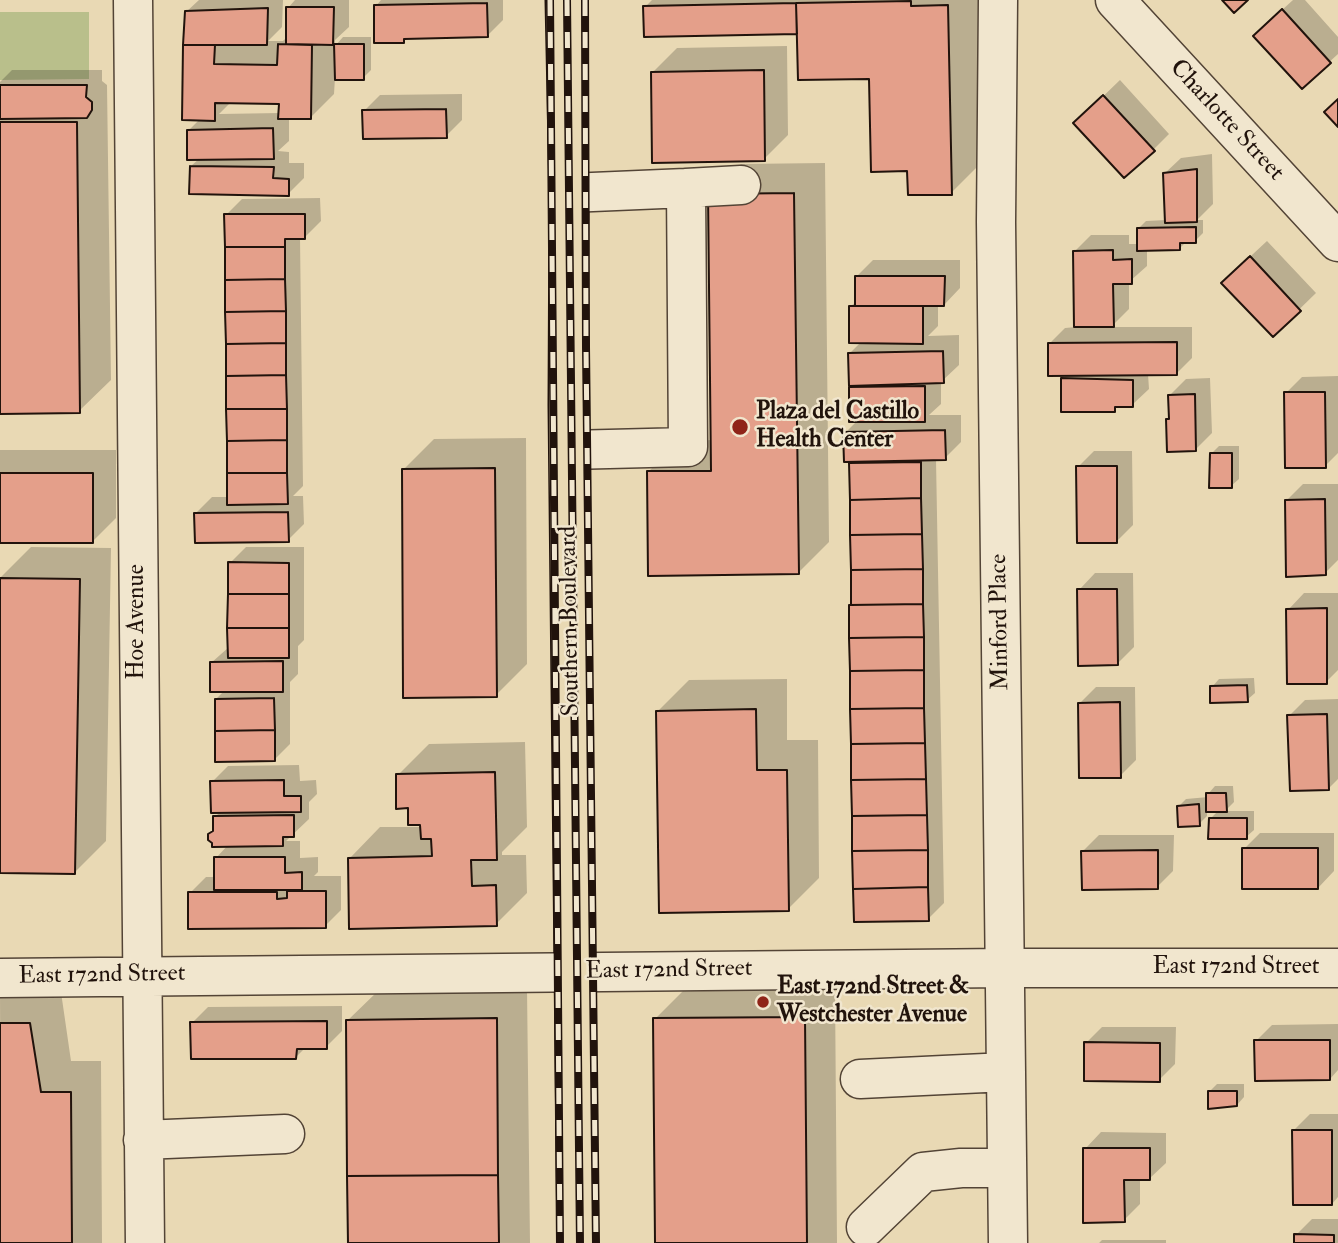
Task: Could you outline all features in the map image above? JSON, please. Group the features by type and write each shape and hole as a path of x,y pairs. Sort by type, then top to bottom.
{"main road":[{"name":"Southern Boulevard","path":"565,0 569,193 577,1243"}],"street":[{"name":"Hoe Avenue","path":"133,0 145,1243"},
{"name":"Minford Place","path":"998,0 996,222 1008,1243"},
{"name":"Charlotte Street","path":"1115,0 1338,243"},
{"path":"569,193 741,185"},
{"path":"569,450 688,447 687,188"},
{"name":"East 172nd Street","path":"0,978 1005,968 1338,968"},
{"path":"860,1079 1006,1072"},
{"path":"143,1140 285,1134"},
{"path":"866,1227 923,1172 961,1168 1007,1168"}],"green space":[{"path":"0,12 89,12 89,79 0,80"}],"building":[{"path":"1222,0 1248,0 1234,13"},
{"path":"911,1 911,6 948,5 952,195 908,195 907,171 871,172 869,79 798,80 796,3"},
{"path":"487,3 488,37 404,39 404,43 374,43 374,5"},
{"path":"796,3 797,34 644,37 643,6"},
{"path":"286,7 334,7 333,45 286,44"},
{"path":"268,8 267,45 183,45 185,11"},
{"path":"1282,9 1331,63 1302,89 1253,36"},
{"path":"278,44 312,45 311,119 278,119 279,104 215,103 215,121 182,120 183,45 215,45 214,64 277,65"},
{"path":"334,44 364,44 364,80 335,80"},
{"path":"764,70 765,161 652,163 651,72"},
{"path":"0,85 87,85 86,97 92,102 92,110 87,118 0,119"},
{"path":"1103,95 1155,151 1124,178 1073,123"},
{"path":"1338,99 1338,127 1324,112"},
{"path":"446,109 447,138 363,139 362,110"},
{"path":"0,122 77,122 80,413 0,414"},
{"path":"273,128 274,159 187,160 187,130"},
{"path":"190,166 274,167 273,178 289,179 289,196 189,194"},
{"path":"1197,169 1197,222 1165,223 1163,173"},
{"path":"794,193 799,574 648,576 647,471 711,471 708,194"},
{"path":"224,214 305,214 305,239 285,239 285,247 225,247"},
{"path":"1196,227 1196,243 1180,243 1180,250 1137,251 1137,228"},
{"path":"225,247 285,247 285,279 225,280"},
{"path":"1113,250 1113,260 1132,259 1132,284 1113,284 1114,327 1074,327 1073,251"},
{"path":"1250,256 1301,311 1273,337 1221,283"},
{"path":"855,276 945,276 944,306 855,306"},
{"path":"285,279 286,311 225,312 225,280"},
{"path":"849,306 923,306 923,344 849,343"},
{"path":"286,311 286,343 226,344 225,312"},
{"path":"1177,342 1177,375 1048,376 1048,343"},
{"path":"286,343 286,375 226,376 226,344"},
{"path":"943,351 944,383 849,386 848,353"},
{"path":"286,375 287,409 226,409 226,376"},
{"path":"1061,378 1133,380 1133,407 1115,407 1115,412 1061,412"},
{"path":"925,386 925,422 849,422 849,387"},
{"path":"1284,392 1325,392 1326,468 1285,468"},
{"path":"1195,394 1196,451 1167,452 1168,395"},
{"path":"226,409 287,409 287,440 227,441"},
{"path":"945,430 946,460 844,462 843,432"},
{"path":"287,440 287,473 227,473 227,441"},
{"path":"1210,453 1232,453 1232,488 1209,488"},
{"path":"921,462 921,498 850,500 849,463"},
{"path":"1076,466 1117,466 1117,543 1077,543"},
{"path":"495,468 497,697 403,698 402,469"},
{"path":"0,473 93,473 93,543 0,543"},
{"path":"227,473 287,473 288,504 227,505"},
{"path":"921,498 922,534 850,535 850,500"},
{"path":"1325,499 1326,575 1286,577 1285,500"},
{"path":"288,512 289,542 195,543 194,513"},
{"path":"922,534 923,569 851,570 850,535"},
{"path":"228,562 289,563 289,594 228,594"},
{"path":"923,569 923,604 851,605 851,570"},
{"path":"0,578 80,579 75,874 0,873"},
{"path":"1077,589 1117,589 1118,665 1078,666"},
{"path":"228,594 289,594 289,628 227,628"},
{"path":"923,604 924,637 849,638 849,605"},
{"path":"1327,608 1327,684 1287,684 1286,609"},
{"path":"227,628 289,628 289,658 228,658"},
{"path":"924,637 924,670 850,671 849,638"},
{"path":"283,661 283,692 210,692 210,662"},
{"path":"924,670 924,708 850,709 850,671"},
{"path":"1247,685 1248,702 1210,703 1210,686"},
{"path":"274,698 275,730 215,731 215,699"},
{"path":"1120,702 1121,778 1079,778 1078,703"},
{"path":"924,708 925,743 851,744 850,709"},
{"path":"756,709 757,770 787,770 789,911 659,913 656,711"},
{"path":"1327,714 1329,790 1290,791 1287,715"},
{"path":"275,730 275,761 215,762 215,731"},
{"path":"925,743 926,779 851,780 851,744"},
{"path":"495,772 497,860 471,860 472,886 496,885 497,926 349,929 348,858 432,856 431,839 421,839 420,825 408,825 408,808 396,809 396,774"},
{"path":"926,779 927,815 852,816 851,780"},
{"path":"284,780 284,796 301,796 301,812 211,813 210,781"},
{"path":"1206,793 1226,793 1227,812 1206,812"},
{"path":"1199,804 1200,826 1178,827 1177,806"},
{"path":"294,815 294,837 283,837 283,846 212,847 208,840 208,834 213,831 213,816"},
{"path":"927,815 928,850 852,851 852,816"},
{"path":"1209,818 1247,818 1247,839 1208,839"},
{"path":"1242,848 1318,848 1318,889 1242,889"},
{"path":"928,850 928,887 853,889 852,851"},
{"path":"1158,850 1158,889 1082,890 1081,851"},
{"path":"214,857 285,857 285,873 302,872 302,890 214,890"},
{"path":"928,887 929,921 854,922 853,889"},
{"path":"287,891 326,891 326,928 188,929 188,892 277,892 277,899 287,898"},
{"path":"805,1017 807,1243 655,1243 653,1018"},
{"path":"497,1018 498,1175 347,1176 346,1020"},
{"path":"327,1021 327,1049 297,1049 296,1059 191,1059 190,1022"},
{"path":"0,1023 30,1023 41,1092 71,1092 72,1243 0,1243"},
{"path":"1254,1040 1330,1040 1330,1080 1255,1081"},
{"path":"1084,1042 1160,1043 1160,1082 1084,1081"},
{"path":"1208,1091 1237,1091 1237,1106 1208,1109"},
{"path":"1292,1130 1332,1130 1332,1205 1293,1205"},
{"path":"1083,1148 1150,1148 1150,1180 1124,1180 1125,1222 1083,1223"},
{"path":"498,1175 499,1243 348,1243 347,1176"},
{"path":"1294,1234 1334,1235 1334,1243 1294,1243"}],"railway":[{"path":"550,0 560,1243"},
{"path":"567,0 580,1243"},
{"path":"585,0 596,1243"}],"place":[{"name":"Plaza del Castillo Health Center","path":"740,427"},
{"name":"East 172nd Street & Westchester Avenue","path":"763,1002"}]}
